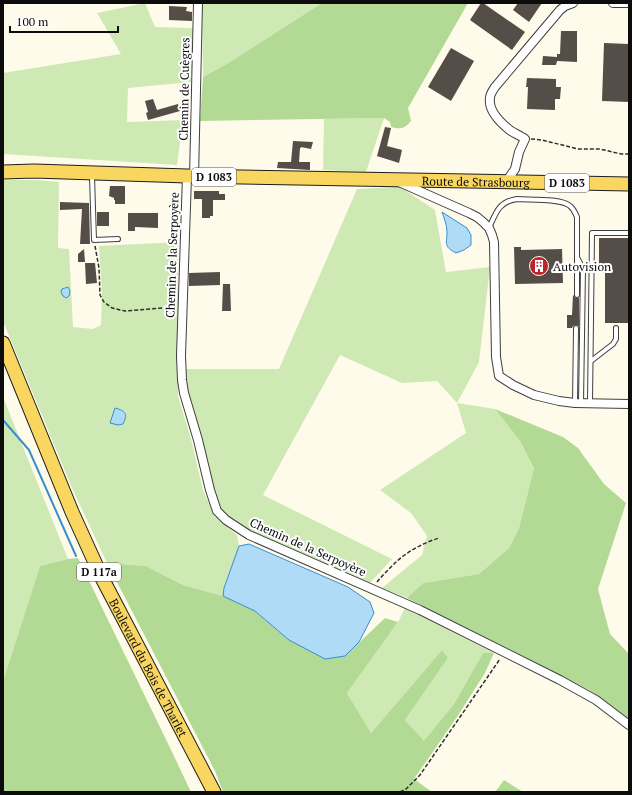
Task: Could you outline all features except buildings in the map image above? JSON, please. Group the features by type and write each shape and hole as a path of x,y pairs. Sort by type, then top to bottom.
{"main road":[{"name":"D 1083","path":"3,165 14,166 34,172"},
{"name":"D 1083","path":"3,172 394,181"},
{"name":"Route de Strasbourg","path":"394,181 629,184"},
{"name":"Boulevard du Bois de Tharlet","path":"3,343 72,512 99,572 214,792"}],"street":[{"name":"Chemin de Cuègres","path":"190,176 198,3"},
{"path":"506,182 515,169 519,152 525,139 512,132 494,114 490,103 492,92 560,10 573,3"},
{"path":"613,3 629,3"},
{"name":"Chemin de la Serpoyère","path":"190,176 181,356 182,380 184,393 198,440 210,490 218,511 226,520 249,535 420,610 560,680 596,700 629,725"},
{"path":"394,181 469,213 489,228 494,242 496,357 499,376 512,385 534,395 559,402 629,404"}],"lane":[{"path":"92,173 94,240 118,239"},
{"path":"489,228 495,213 499,208 512,200 556,201 566,203 571,206 577,217 576,295"},
{"path":"590,403 592,233 629,233"},
{"path":"577,258 583,270 578,403"},
{"path":"576,328 578,403"},
{"path":"591,361 614,344 616,339 616,328"}],"path":[{"path":"525,139 542,140 578,149 600,149 621,154 629,154"},
{"path":"94,240 99,268 100,295 104,302 112,308 125,311 183,307"},
{"path":"371,589 394,563 416,548 429,541 439,538"},
{"path":"400,792 406,789 420,775 504,652"}],"green space":[{"path":"145,3 155,27 193,28 191,82 128,88 127,122 183,120 177,165 3,154 3,73 121,54 97,13"},
{"path":"202,3 322,3 230,62 203,77"},
{"path":"322,3 468,3 408,108 411,121 405,127 391,127 390,122 384,118 200,121 203,77 230,62"},
{"path":"384,118 366,172 323,170 324,119"},
{"path":"3,180 37,180 59,182 58,248 69,249 73,327 93,329 101,325 102,293 99,246 178,242 178,396 191,439 203,490 215,517 237,535 239,546 224,588 223,596 183,585 146,566 107,563 72,488 3,321"},
{"path":"400,187 435,210 446,272 490,267 479,362 457,403 437,381 402,383 340,355 263,495 392,559 369,584 246,531 221,511 212,487 186,389 186,369 279,369 357,189"},
{"path":"3,397 68,559 40,566 3,681"},
{"path":"457,403 495,409 520,441 534,470 519,528 509,548 479,574 423,583 407,598 382,588 422,555 427,536 411,513 380,490 466,433"},
{"path":"495,409 563,437 578,448 604,484 626,503 598,589 610,634 629,654 629,720 589,690 407,598 423,583 479,574 509,548 519,528 534,469 520,441"},
{"path":"78,558 191,792 3,792 3,681 40,566"},
{"path":"107,563 146,566 183,585 223,596 255,611 289,640 345,656 385,618 398,622 347,693 371,733 442,650 448,658 405,720 424,741 454,704 483,653 494,653 485,673 457,717 414,779 432,792 223,792 215,771"},
{"path":"405,608 494,653 483,653 454,704 424,742 405,720 448,658 442,650 371,733 347,693 398,622"},
{"path":"504,780 523,792 495,792"}],"water":[{"path":"442,212 467,228 471,235 471,245 456,253 447,246 447,232"},
{"path":"68,287 70,291 69,296 66,298 61,292 62,289"},
{"path":"115,408 122,410 126,415 123,424 118,425 110,423"},
{"path":"249,544 348,587 370,602 374,613 359,642 345,656 325,659 289,640 255,611 223,596 224,588 239,546"}],"waterway":[{"path":"3,420 29,450 76,556"}],"place":[{"name":"Autovision","path":"539,266"}]}
